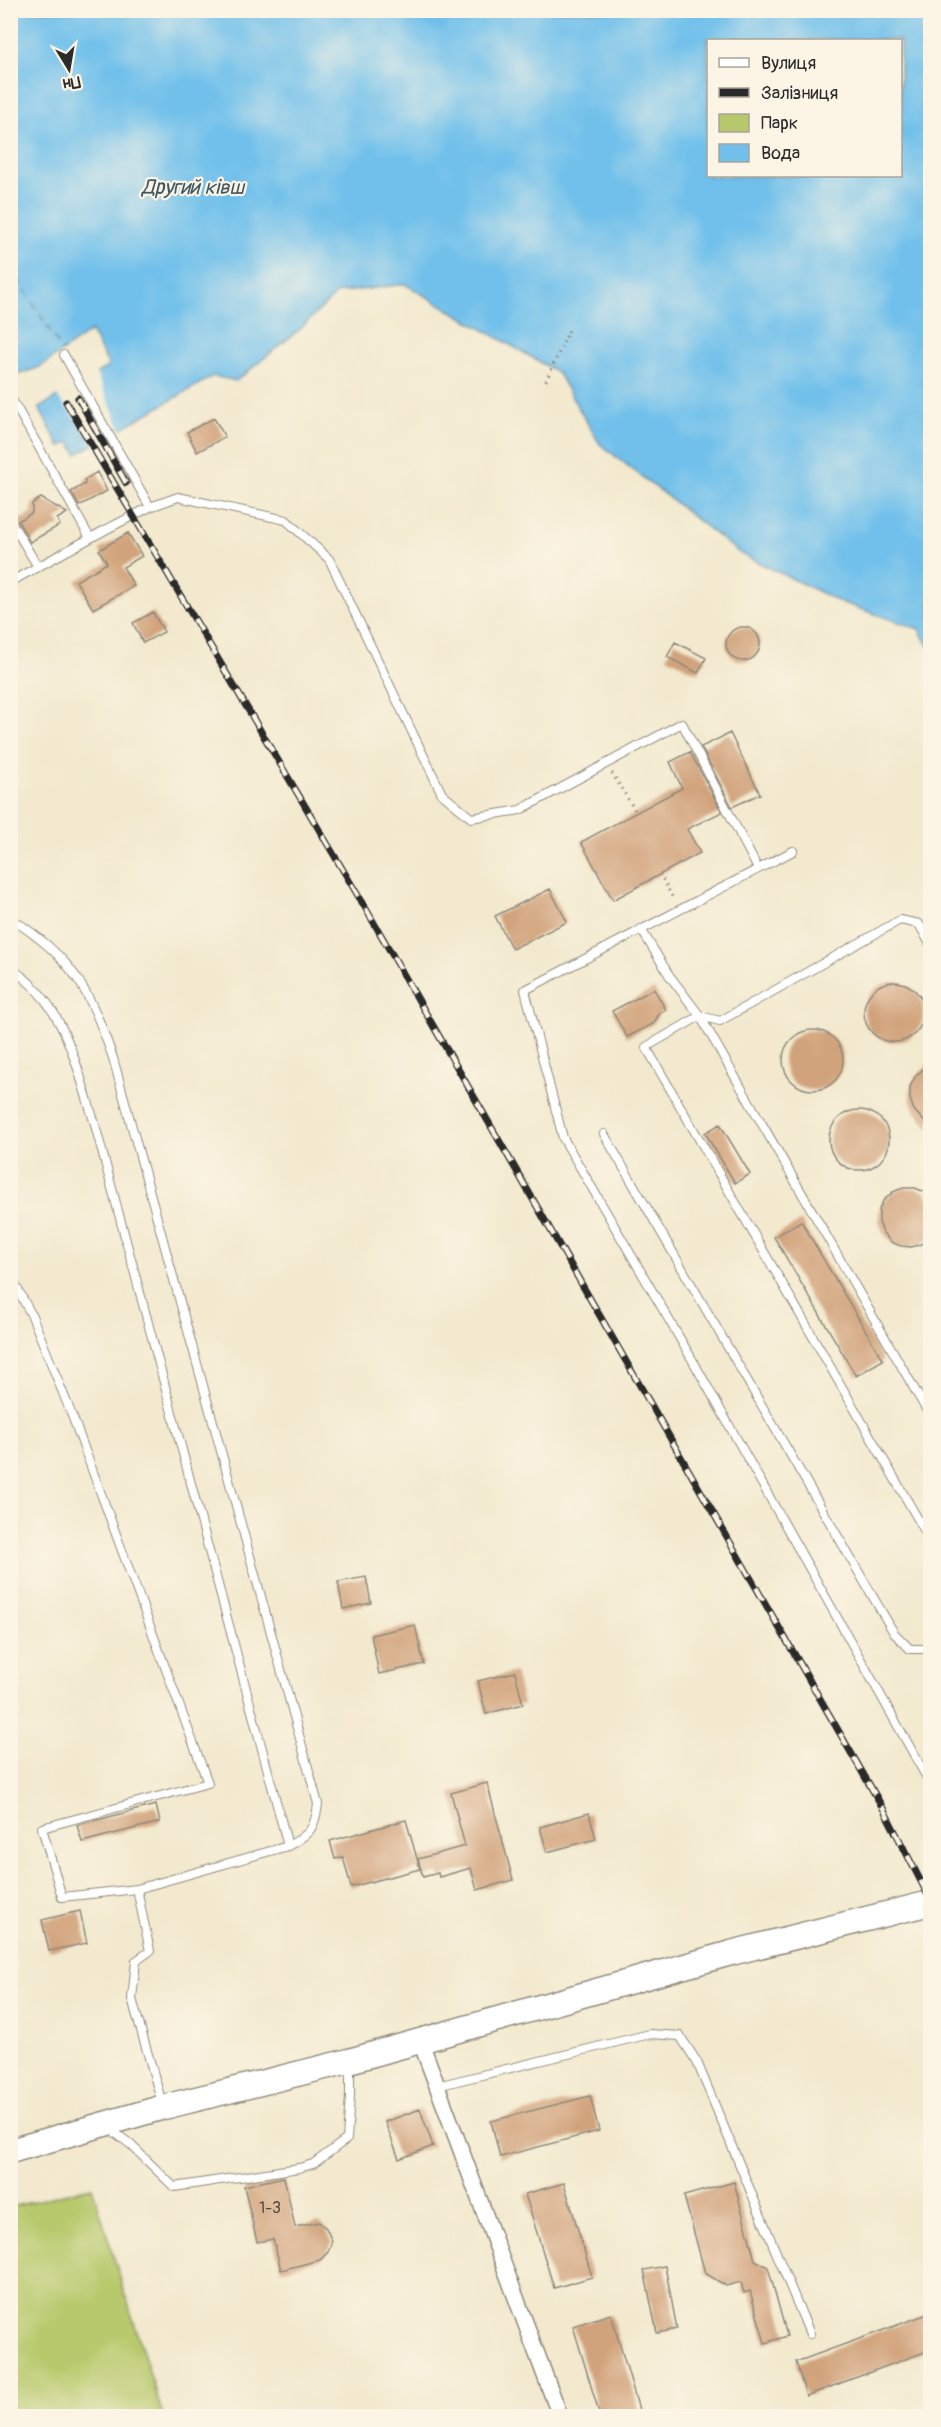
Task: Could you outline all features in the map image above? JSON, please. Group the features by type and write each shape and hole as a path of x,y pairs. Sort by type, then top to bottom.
{"main road":[{"path":"10,2151 164,2108 350,2061 731,1953 930,1903"}],"street":[{"path":"420,2040 560,2416"}],"lane":[{"path":"64,355 150,507"},
{"path":"10,396 90,538"},
{"path":"10,582 150,507 178,497 286,520 329,559 442,794 471,818 520,810 682,723 758,869"},
{"path":"10,520 38,567"},
{"path":"793,850 525,990 563,1138 693,1361 930,1783"},
{"path":"10,918 31,931 54,950 79,978 95,1007 113,1058 318,1804 316,1822 306,1836 288,1846 137,1890 62,1897 42,1828 208,1783 73,1418 32,1316 10,1275"},
{"path":"930,944 919,924 900,920 720,1021 700,1016 646,1047 930,1540"},
{"path":"641,929 669,975 700,1016 930,1416"},
{"path":"10,968 35,987 51,1006 63,1028 94,1121 288,1846"},
{"path":"604,1134 894,1633 910,1649 930,1649"},
{"path":"137,1890 150,1951 136,1961 132,1999 164,2108"},
{"path":"437,2086 650,2034 680,2036 697,2062 810,2334"},
{"path":"106,2125 130,2144 174,2187 299,2168 313,2164 347,2139 350,2061"}],"path":[{"path":"546,381 568,330"},
{"path":"606,763 636,812"},
{"path":"660,874 680,910"}],"green space":[{"path":"92,2187 163,2416 11,2416 11,2207"}],"water":[{"name":"Другий ківш","path":"10,11 930,11 930,650 919,629 840,602 741,554 600,444 557,372 405,284 337,293 300,329 236,381 213,376 77,454 70,442 60,447 39,408 109,366 91,331 40,367 14,376 11,370"}],"pier":[{"path":"95,371 122,432 97,446 56,395"}],"building":[{"path":"214,418 225,437 197,452 187,432"},
{"path":"97,472 107,491 79,506 71,492 85,484 84,480"},
{"path":"41,498 67,513 57,519 60,525 30,542 18,521 32,513 32,504"},
{"path":"128,533 142,556 123,567 134,586 93,609 76,581 107,563 99,550"},
{"path":"153,612 164,632 143,643 133,623"},
{"path":"743,627 755,632 760,644 755,656 743,661 731,656 726,644 731,632"},
{"path":"675,642 706,658 698,673 667,657"},
{"path":"730,733 760,794 732,807 701,747"},
{"path":"690,752 722,812 687,829 700,853 613,900 581,842 682,788 670,762"},
{"path":"550,889 567,922 512,949 495,916"},
{"path":"894,982 915,991 924,1012 915,1033 894,1042 873,1033 864,1012 873,991"},
{"path":"654,989 666,1010 660,1013 653,1024 627,1037 612,1011"},
{"path":"813,1030 834,1039 843,1060 834,1081 813,1090 792,1081 783,1060 792,1039"},
{"path":"930,1062 930,1128 914,1110 910,1099 910,1087 915,1077"},
{"path":"859,1110 880,1119 889,1140 880,1161 859,1170 838,1161 829,1140 838,1119"},
{"path":"720,1124 750,1174 735,1183 705,1133"},
{"path":"903,1188 915,1188 925,1192 930,1198 930,1237 924,1243 912,1247 891,1242 883,1233 879,1222 879,1210 883,1201 893,1192"},
{"path":"801,1221 883,1360 856,1376 774,1237"},
{"path":"366,1577 371,1603 343,1609 338,1582"},
{"path":"415,1625 424,1664 379,1674 371,1635"},
{"path":"515,1672 523,1704 486,1714 478,1681"},
{"path":"487,1783 513,1880 477,1890 471,1868 439,1877 438,1873 423,1877 418,1859 465,1846 451,1793"},
{"path":"156,1805 160,1822 82,1842 77,1825"},
{"path":"589,1813 596,1839 547,1852 540,1827"},
{"path":"406,1820 420,1869 351,1887 343,1857 335,1859 330,1841"},
{"path":"80,1911 87,1943 49,1951 42,1920"},
{"path":"590,2096 599,2131 500,2157 491,2121"},
{"path":"420,2109 433,2146 399,2159 385,2122"},
{"path":"284,2177 295,2227 319,2222 326,2228 332,2241 328,2252 320,2260 281,2270 273,2239 257,2242 244,2186"},
{"path":"734,2182 755,2260 768,2267 787,2336 765,2343 750,2291 744,2293 741,2282 726,2286 705,2273 684,2196"},
{"path":"564,2183 592,2277 554,2288 525,2194"},
{"path":"665,2266 677,2329 657,2333 644,2270"},
{"path":"930,2313 930,2350 806,2396 796,2362"},
{"path":"611,2314 640,2413 629,2416 600,2416 573,2326"}],"ferry route":[{"path":"10,266 63,352"}],"railway":[{"path":"78,398 126,483"},
{"path":"66,402 366,909 884,1810 930,1899"}]}
